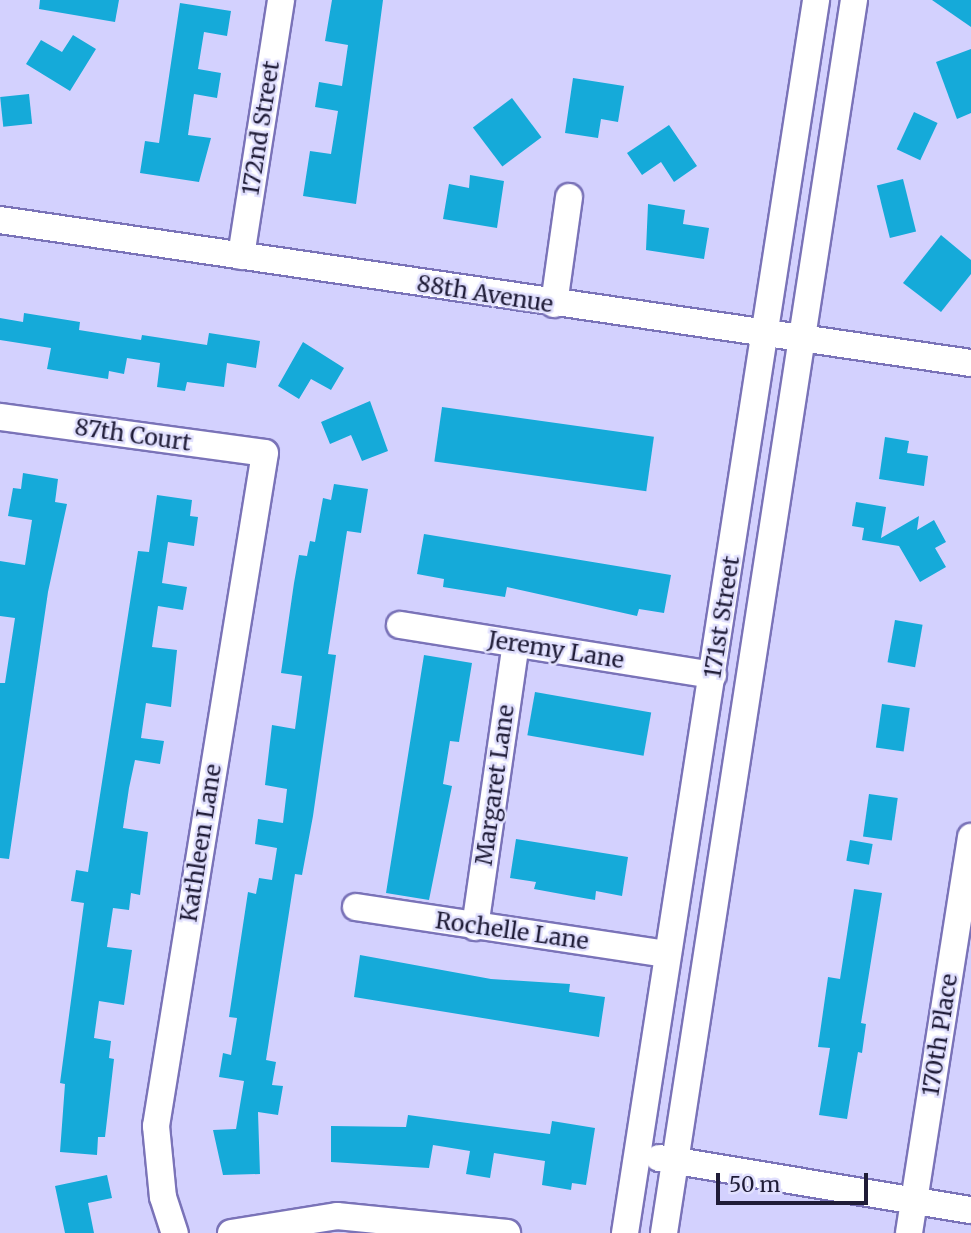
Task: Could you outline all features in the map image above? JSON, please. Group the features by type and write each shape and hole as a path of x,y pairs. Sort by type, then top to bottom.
{"street":[{"name":"172nd Street","path":"241,256 281,0"},
{"name":"171st Street","path":"625,1233 816,0"},
{"name":"171st Street","path":"664,1233 854,0"},
{"path":"554,304 569,197"},
{"name":"88th Avenue","path":"0,220 554,304 971,363"},
{"name":"87th Court","path":"0,417 265,453"},
{"name":"Kathleen Lane","path":"175,1233 163,1197 156,1126 265,453"},
{"name":"Jeremy Lane","path":"400,625 713,675"},
{"name":"Margaret Lane","path":"475,927 516,644"},
{"name":"170th Place","path":"909,1233 971,837"},
{"name":"Rochelle Lane","path":"356,907 667,954"},
{"path":"637,1155 971,1210"},
{"path":"231,1233 337,1216 423,1227 507,1233"}],"building":[{"path":"40,0 119,0 115,22 39,9"},
{"path":"332,0 383,0 356,204 303,196 310,151 331,154 338,111 315,107 319,82 342,86 348,45 325,41"},
{"path":"932,0 971,0 971,27"},
{"path":"180,3 231,11 227,36 204,32 198,69 221,73 217,98 194,94 188,135 211,138 199,182 140,173 145,141 159,143"},
{"path":"73,35 96,49 70,91 26,64 41,40 62,52"},
{"path":"971,49 971,113 957,119 936,62"},
{"path":"573,78 624,86 618,122 601,119 598,138 565,133"},
{"path":"29,94 32,124 3,127 0,97"},
{"path":"512,98 541,137 502,167 473,127"},
{"path":"914,112 938,123 920,160 897,149"},
{"path":"669,125 697,166 674,182 661,162 642,175 627,153"},
{"path":"470,175 504,181 497,228 443,219 449,184 469,188"},
{"path":"903,179 916,231 890,238 877,186"},
{"path":"648,204 685,210 683,224 709,228 704,259 646,250"},
{"path":"941,235 971,260 971,274 941,312 903,283"},
{"path":"24,313 80,322 79,330 141,340 142,335 207,345 209,333 260,341 256,368 227,363 224,387 187,382 185,391 157,387 160,363 127,358 124,374 109,371 108,379 47,369 51,348 0,340 0,318 23,322"},
{"path":"303,342 344,368 331,390 311,379 299,399 278,386"},
{"path":"370,401 388,451 362,461 351,435 330,444 321,422"},
{"path":"442,407 654,437 646,491 434,461"},
{"path":"885,437 909,441 907,453 928,456 924,486 879,479"},
{"path":"23,473 58,479 55,502 67,504 48,592 9,859 0,858 0,683 5,683 15,618 0,616 0,561 25,565 32,520 8,516 13,488 21,489"},
{"path":"334,484 368,489 361,533 347,531 328,654 336,655 313,816 302,875 295,874 266,1060 276,1062 272,1085 283,1086 278,1115 258,1112 260,1174 223,1175 213,1130 236,1129 244,1081 219,1077 223,1053 231,1055 237,1018 229,1017 248,892 256,894 259,878 272,880 277,848 255,844 258,819 283,823 287,789 265,785 272,725 295,729 302,676 281,673 294,583 299,555 307,556 310,541 315,542 323,498 331,500"},
{"path":"157,495 192,500 190,516 198,517 194,546 168,542 162,583 187,587 183,610 158,606 152,647 177,650 171,707 146,703 141,738 164,741 160,764 135,760 129,788 123,828 148,832 140,895 131,893 129,910 113,908 107,947 132,950 124,1005 99,1001 94,1038 111,1041 109,1058 114,1059 105,1137 98,1137 97,1155 60,1152 65,1084 60,1083 84,903 71,901 76,870 88,872 138,551 149,552"},
{"path":"856,502 886,507 881,538 919,516 917,530 934,520 946,542 935,548 946,567 920,582 899,546 862,540 864,528 852,526"},
{"path":"424,534 671,575 664,613 639,609 637,616 507,587 505,597 443,587 444,579 417,574"},
{"path":"895,620 923,625 915,667 888,662"},
{"path":"424,655 472,663 459,742 450,741 443,784 452,786 429,900 386,893"},
{"path":"535,692 651,712 644,756 527,735"},
{"path":"882,704 910,708 904,751 876,748"},
{"path":"869,794 898,798 892,841 863,837"},
{"path":"516,839 628,857 622,896 596,891 595,900 534,889 536,882 510,878"},
{"path":"850,840 873,844 869,865 846,861"},
{"path":"854,889 882,893 861,1023 866,1024 862,1053 858,1052 847,1119 819,1115 830,1048 818,1047 828,977 840,979"},
{"path":"360,955 491,979 570,984 569,992 605,997 599,1037 354,997"},
{"path":"408,1115 550,1134 552,1121 595,1128 586,1185 572,1183 571,1190 542,1185 545,1161 494,1153 490,1178 466,1174 470,1151 433,1145 429,1168 331,1162 331,1126 406,1127"},
{"path":"107,1175 112,1198 88,1203 94,1233 65,1233 55,1186"}]}
